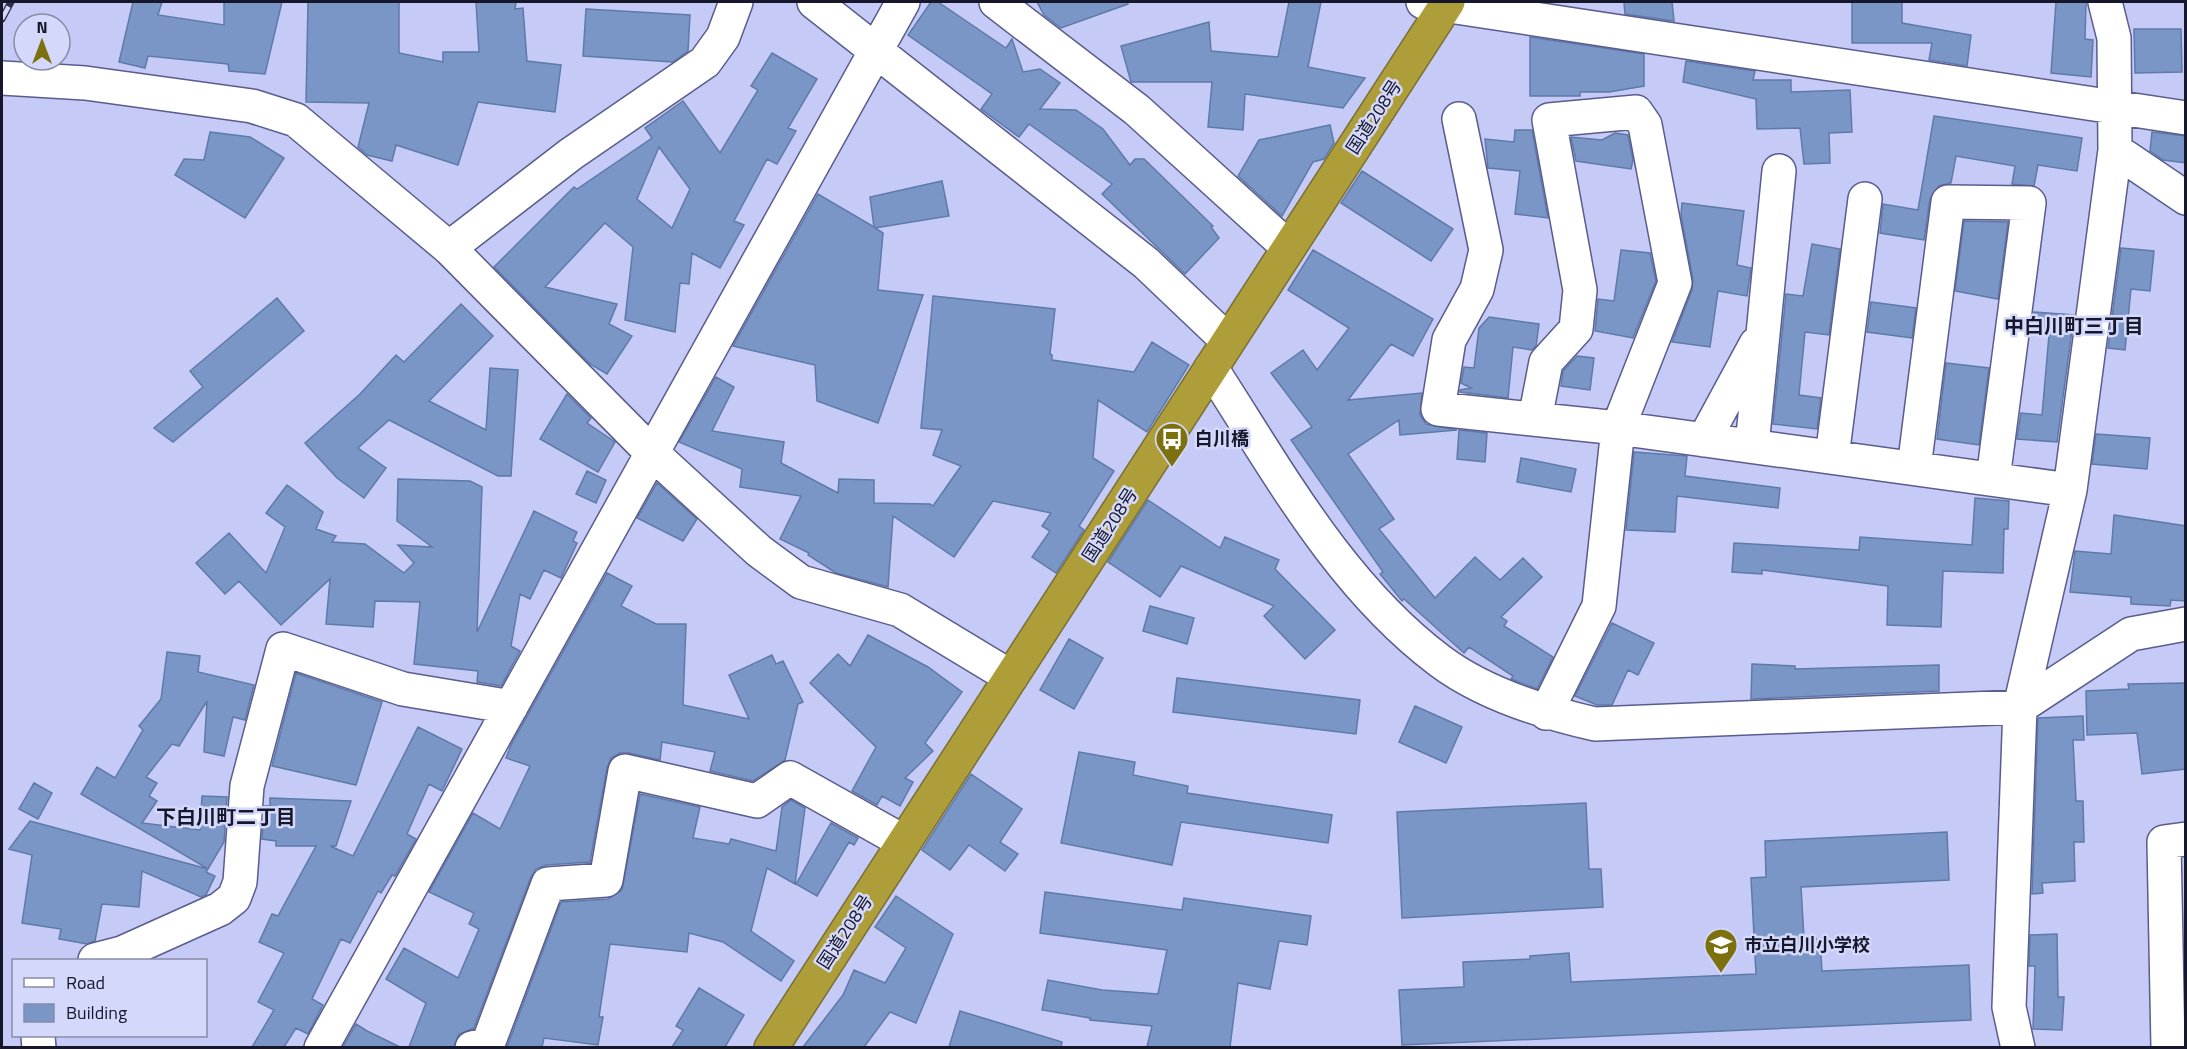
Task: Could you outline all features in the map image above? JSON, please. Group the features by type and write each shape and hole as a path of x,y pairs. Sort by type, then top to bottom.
{"highway":[{"name":"国道208号","path":"771,1047 1288,247 1439,3"}],"street":[{"path":"449,248 571,153 705,63 723,37 736,2"},
{"path":"814,2 1146,263 1219,354 1326,544 1384,614 1441,662 1486,687 1546,713 1595,724 2020,706 2131,634 2186,624"},
{"path":"321,1047 903,2"},
{"path":"996,2 1137,110 1288,247"},
{"path":"2018,1047 2009,1007 2020,706 2070,490 2115,150 2114,39 2105,2"},
{"path":"1439,3 2186,118"},
{"path":"2,78 84,83 252,106 296,120 449,248 651,452 759,551 801,582 900,610 1011,677"},
{"path":"1535,419 1546,362 1576,329 1580,290 1549,120 1636,112 1646,124 1675,283 1618,428 1599,606 1546,713"},
{"path":"1459,119 1486,250 1477,289 1449,340 1438,410 1618,428 2070,490"},
{"path":"2115,150 2186,198"},
{"path":"1752,446 1779,171"},
{"path":"1832,457 1865,199"},
{"path":"1914,468 1948,202 2029,203 1993,479"},
{"path":"1704,440 1763,331"},
{"path":"99,959 122,953 220,909 234,898 240,882 247,786 283,649 403,689 511,706"},
{"path":"472,1047 489,1044 548,884 606,880 626,771 758,801 790,778 904,842"},
{"path":"2174,1034 2164,842 2186,839"}],"building":[{"path":"133,2 162,2 158,15 224,25 224,2 282,2 265,74 229,71 228,64 148,56 145,68 119,62"},
{"path":"308,2 399,2 399,53 443,62 443,52 479,52 476,2 516,2 515,9 523,8 527,61 561,65 555,112 478,102 458,165 396,145 392,161 367,155 358,147 369,103 306,102"},
{"path":"931,2 938,2 1006,48 1012,39 1023,72 1040,69 1060,83 1040,109 1076,110 1103,129 1130,165 1135,159 1144,159 1213,226 1211,227 1219,238 1185,274 1102,194 1112,184 1029,124 1019,137 981,109 992,94 908,35"},
{"path":"1037,2 1127,2 1128,4 1061,28 1044,15"},
{"path":"1289,2 1321,2 1308,67 1365,78 1343,108 1245,94 1243,130 1208,127 1212,82 1131,82 1121,46 1209,22 1211,51 1278,57"},
{"path":"1624,2 1672,2 1674,21 1625,14"},
{"path":"1852,2 1902,2 1902,23 1971,35 1967,66 1929,60 1932,43 1852,43"},
{"path":"2056,2 2086,2 2085,39 2093,40 2091,77 2051,73"},
{"path":"586,9 690,15 688,51 673,62 583,56"},
{"path":"2134,29 2181,29 2182,72 2135,73"},
{"path":"1530,37 1644,54 1644,86 1609,92 1580,92 1580,96 1530,96"},
{"path":"772,53 817,79 788,128 796,131 777,164 767,159 734,221 744,225 720,268 692,253 689,284 680,283 675,332 625,320 633,247 605,223 545,287 617,304 609,324 632,336 607,374 590,364 494,267 574,187 577,189 652,138 645,128 683,101 720,153 758,90 751,86","holes":["659,147 690,189 672,228 637,199"]},
{"path":"1686,61 1755,71 1753,80 1791,80 1791,92 1850,90 1852,132 1829,133 1830,163 1804,164 1800,128 1757,129 1756,99 1683,82"},
{"path":"1934,116 2082,138 2077,171 2038,165 2034,186 2012,184 2015,166 1956,156 1951,183 1939,186 1930,199 1924,240 1880,233 1883,204 1918,210"},
{"path":"1330,125 1334,143 1324,159 1313,162 1282,216 1238,176 1259,140"},
{"path":"1515,130 1532,130 1548,218 1515,214 1520,171 1488,168 1485,139 1514,142"},
{"path":"210,132 250,137 284,158 245,218 175,175 184,159 204,160"},
{"path":"2152,132 2186,136 2186,163 2163,160 2150,151"},
{"path":"1615,133 1628,135 1633,160 1631,169 1576,161 1571,137 1602,140"},
{"path":"1362,171 1453,229 1431,261 1341,203"},
{"path":"942,181 949,216 875,228 883,233 878,290 923,295 878,423 817,401 815,365 733,346 818,194 874,227 870,197"},
{"path":"1682,203 1744,211 1737,265 1751,268 1747,296 1718,291 1710,347 1672,342 1692,290 1693,280 1681,215"},
{"path":"1964,221 2008,222 1998,299 1955,291"},
{"path":"1812,244 1840,249 1829,335 1805,332 1799,395 1821,398 1817,429 1773,424 1786,294 1803,296"},
{"path":"2121,248 2154,251 2150,291 2131,289 2125,350 2108,348"},
{"path":"1313,250 1433,319 1413,356 1391,344 1348,400 1422,393 1420,415 1426,424 1457,430 1400,435 1399,420 1348,454 1394,519 1379,529 1435,598 1475,557 1500,580 1523,558 1542,577 1501,617 1507,621 1504,626 1553,657 1537,689 1511,679 1513,676 1469,647 1464,653 1404,599 1402,601 1380,574 1383,572 1291,440 1312,427 1271,373 1303,350 1317,370 1349,328 1288,290"},
{"path":"1621,250 1650,253 1656,281 1633,338 1595,331 1598,299 1614,301"},
{"path":"933,296 1055,309 1050,354 1052,360 1134,372 1152,342 1189,365 1147,432 1098,400 1093,458 1114,471 1079,526 1084,530 1056,573 1032,557 1050,531 1042,526 1051,513 993,501 954,557 893,516 888,587 836,573 808,555 809,553 780,539 801,496 740,487 742,469 679,442 716,377 734,387 712,431 784,442 781,463 838,493 839,479 874,480 874,503 930,504 933,506 961,466 933,455 942,430 921,428"},
{"path":"277,298 304,331 173,442 154,428 203,387 190,371"},
{"path":"1871,302 1916,308 1912,338 1867,332"},
{"path":"461,304 493,336 429,401 486,430 490,368 518,370 511,476 498,476 389,420 358,448 386,468 364,498 337,478 305,443 360,394 396,355 404,362"},
{"path":"2034,312 2074,315 2057,442 2017,439 2021,413 2042,415 2049,335 2031,334"},
{"path":"1489,317 1539,324 1536,346 1532,350 1513,347 1508,398 1460,392 1460,390 1471,388 1461,383 1464,367 1474,368 1479,328"},
{"path":"1577,356 1594,358 1590,390 1561,386 1563,371"},
{"path":"1946,363 1989,368 1979,445 1937,439"},
{"path":"567,394 591,418 587,423 615,442 598,472 540,439"},
{"path":"1459,430 1487,433 1485,462 1457,459"},
{"path":"2096,434 2150,438 2147,469 2092,464"},
{"path":"1634,452 1687,456 1685,476 1780,488 1778,508 1677,496 1675,532 1626,530"},
{"path":"1521,458 1576,469 1571,492 1517,482"},
{"path":"587,471 606,480 596,503 576,494"},
{"path":"398,479 470,481 482,487 477,632 534,511 577,532 573,541 577,543 561,578 544,570 530,599 520,594 511,646 520,651 501,686 477,682 478,671 414,664 420,602 375,601 373,627 326,624 330,579 281,625 239,581 225,594 196,563 229,533 266,573 285,527 266,513 287,485 323,512 316,529 336,536 332,542 365,544 404,573 414,563 398,545 432,547 397,521"},
{"path":"657,483 697,519 683,541 637,518"},
{"path":"1975,498 2009,501 2008,529 2004,529 2003,573 1943,571 1941,627 1887,625 1888,586 1762,570 1762,574 1732,572 1734,543 1859,550 1860,537 1972,545"},
{"path":"1148,500 1220,548 1225,537 1279,560 1275,569 1335,630 1305,659 1264,616 1274,606 1181,566 1160,597 1108,562"},
{"path":"2114,515 2186,526 2186,601 2171,600 2170,606 2131,604 2131,597 2070,592 2075,551 2111,554"},
{"path":"607,573 632,586 621,606 656,624 686,624 683,705 749,719 729,675 772,655 776,664 783,661 803,702 798,704 785,760 753,781 710,771 715,752 662,742 660,760 629,753 620,753 611,758 607,768 590,862 546,865 536,869 474,1028 459,1034 454,1047 409,1047 426,1003 386,979 404,948 458,978 479,929 469,924 474,913 429,892 473,813 500,829 530,766 506,758 511,745"},
{"path":"1150,606 1194,618 1187,644 1143,631"},
{"path":"1612,623 1654,643 1638,675 1628,670 1612,705 1597,705 1575,696"},
{"path":"868,635 928,667 962,692 925,743 933,751 905,778 913,782 900,806 882,796 877,805 852,791 876,747 810,683 838,654 850,666"},
{"path":"1069,639 1103,658 1074,709 1040,690"},
{"path":"167,652 200,656 198,672 254,685 245,720 233,717 224,756 204,752 207,701 179,746 172,744 146,777 157,783 149,796 157,801 142,823 200,830 202,796 227,797 224,842 208,869 81,794 97,767 115,778 143,730 139,726 161,699"},
{"path":"1752,664 1795,666 1795,669 1939,665 1939,691 1751,699"},
{"path":"296,673 382,702 356,785 272,766"},
{"path":"1177,678 1360,700 1356,734 1173,712"},
{"path":"2186,683 2186,769 2142,774 2137,733 2087,735 2086,691 2129,689 2128,684"},
{"path":"1415,706 1462,727 1446,763 1399,742"},
{"path":"2083,716 2084,740 2073,740 2076,801 2083,801 2084,842 2074,842 2075,881 2042,883 2043,893 2032,894 2038,718"},
{"path":"418,727 462,749 442,791 429,784 407,834 416,839 395,876 392,875 381,893 378,891 350,943 341,939 312,999 323,1005 308,1034 296,1028 284,1047 252,1047 274,1010 258,1002 284,953 259,942 272,914 278,916 316,846 276,846 276,841 262,839 264,806 270,806 270,798 351,801 336,846 330,846 353,856"},
{"path":"1079,752 1135,762 1133,775 1188,786 1187,793 1332,815 1328,843 1181,822 1172,865 1061,843"},
{"path":"971,774 1022,809 1000,842 1018,854 1005,871 969,845 950,870 922,850"},
{"path":"34,783 52,793 38,819 19,809"},
{"path":"640,794 700,807 693,838 729,844 731,839 776,851 782,807 791,800 805,808 795,884 767,868 751,931 794,961 781,981 723,942 689,933 687,952 610,944 599,1017 603,1017 598,1045 544,1038 542,1047 507,1047 561,902 608,899 622,890"},
{"path":"1586,803 1589,869 1601,869 1603,907 1402,918 1397,812"},
{"path":"30,821 208,869 206,872 215,876 206,895 201,897 142,871 139,907 102,904 95,941 87,944 59,939 61,929 22,923 32,855 9,849"},
{"path":"831,823 858,838 854,845 849,842 817,896 796,884"},
{"path":"1947,832 1949,880 1801,887 1804,939 1820,939 1822,971 1969,965 1971,1020 1402,1045 1399,990 1464,987 1463,962 1530,959 1530,956 1569,953 1571,982 1756,974 1751,878 1766,877 1765,841"},
{"path":"1045,892 1182,910 1184,898 1311,916 1307,945 1279,941 1270,989 1238,983 1230,1047 1147,1047 1152,1026 1090,1020 1090,1018 1042,1010 1048,980 1102,990 1158,994 1167,950 1040,933"},
{"path":"896,896 953,934 916,1023 890,1012 864,1047 803,1047 843,995 854,970 885,983 906,948 875,927"},
{"path":"2057,934 2058,997 2064,997 2062,1030 2033,1029 2035,966 2029,966 2030,935"},
{"path":"699,988 744,1015 725,1047 672,1047 683,1030 676,1026"},
{"path":"960,1011 1062,1042 1061,1047 949,1047"},
{"path":"356,1024 367,1031 400,1047 343,1047"}],"railway":[{"path":"2,19 11,2"}],"place":[{"name":"白川橋","path":"1172,468"},
{"name":"市立白川小学校","path":"1721,974"}],"district":[{"name":"中白川町三丁目","path":"2074,326"},
{"name":"下白川町二丁目","path":"226,817"}]}
